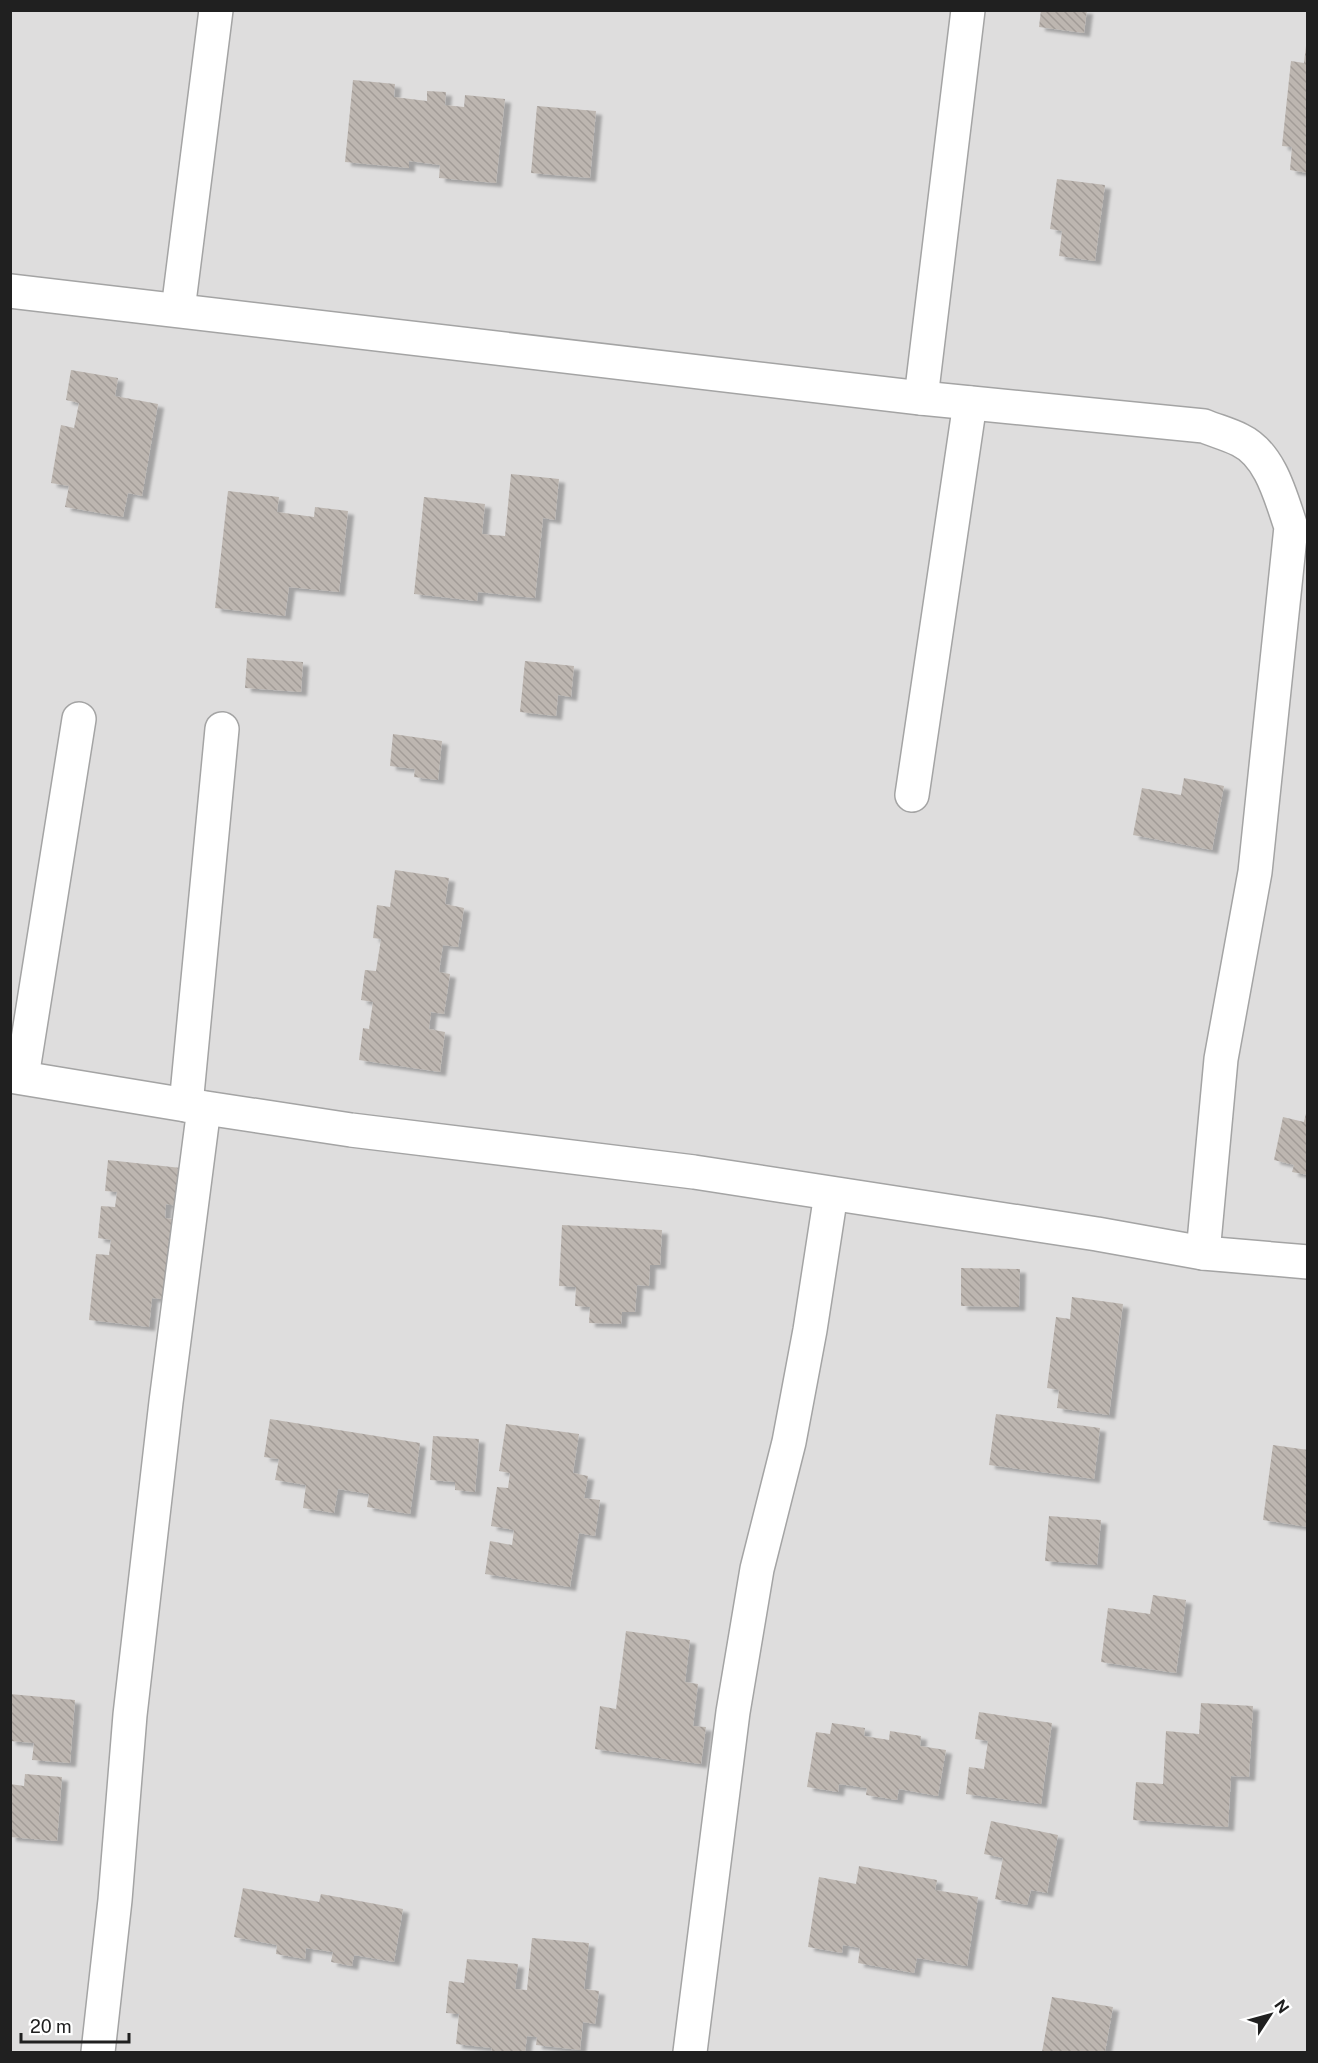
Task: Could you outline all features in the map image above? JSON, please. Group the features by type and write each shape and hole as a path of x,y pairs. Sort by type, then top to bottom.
{"street":[{"path":"178,310 216,10"},
{"path":"921,398 968,10"},
{"path":"10,291 921,398 1204,426 1242,440 1258,455 1273,476 1291,527 1255,872 1221,1059 1203,1253"},
{"path":"912,795 969,403"},
{"path":"78,718 16,1076 351,1130 694,1172 1097,1234 1203,1253 1308,1262"},
{"path":"98,2052 115,1900 130,1715 166,1402 195,1106 222,729"},
{"path":"690,2052 749,1613 757,1569 789,1442 810,1330 831,1194"}],"shaded area":[{"path":"11,11 1307,11 1307,2052 11,2052"}],"building":[{"path":"1041,10 1087,10 1084,33 1039,27"},
{"path":"1306,46 1308,46 1308,173 1290,170 1292,147 1282,146 1291,61 1304,63"},
{"path":"353,80 395,84 394,97 427,101 427,91 446,92 445,105 464,107 465,95 505,99 496,183 439,178 440,165 409,161 409,168 345,162"},
{"path":"537,106 596,111 590,178 531,173"},
{"path":"1057,179 1105,185 1095,261 1059,256 1062,231 1050,229"},
{"path":"71,370 118,378 115,396 158,404 142,496 128,493 123,517 65,507 69,486 51,483 61,425 74,428 79,403 66,400"},
{"path":"511,474 559,479 555,520 543,518 535,598 478,592 477,601 414,594 424,497 485,504 482,534 505,536"},
{"path":"228,491 279,497 277,512 314,517 315,507 348,511 339,592 289,587 285,616 215,608"},
{"path":"247,658 303,662 301,692 245,688"},
{"path":"525,661 574,666 571,697 558,695 556,716 520,712"},
{"path":"393,734 442,741 438,780 414,777 415,769 390,766"},
{"path":"1184,778 1224,786 1212,850 1133,835 1142,788 1181,795"},
{"path":"395,870 449,878 445,904 464,908 458,947 443,945 439,972 450,974 444,1014 431,1012 429,1029 445,1032 440,1072 359,1060 363,1028 369,1029 373,1002 361,1000 365,970 376,971 381,939 373,938 377,905 390,907"},
{"path":"1307,1109 1308,1175 1292,1172 1294,1165 1274,1160 1283,1117 1304,1122"},
{"path":"108,1160 181,1168 177,1206 166,1204 165,1218 179,1220 170,1300 152,1298 149,1327 89,1320 96,1254 109,1255 111,1240 98,1238 101,1206 115,1207 117,1192 105,1191"},
{"path":"562,1225 662,1230 660,1265 650,1265 649,1286 637,1285 635,1312 622,1312 621,1324 589,1323 590,1307 575,1306 576,1287 559,1286"},
{"path":"961,1268 1020,1269 1019,1307 961,1306"},
{"path":"1072,1297 1123,1304 1109,1415 1057,1408 1059,1390 1047,1388 1056,1317 1070,1319"},
{"path":"996,1414 1100,1428 1094,1479 989,1465"},
{"path":"270,1419 420,1443 410,1514 367,1507 369,1494 338,1489 334,1513 303,1508 306,1485 275,1480 279,1459 264,1457"},
{"path":"506,1424 579,1434 573,1473 588,1476 584,1498 600,1500 595,1536 579,1533 570,1587 485,1574 490,1541 512,1545 514,1530 491,1526 497,1487 508,1488 510,1473 499,1471"},
{"path":"433,1436 479,1439 475,1492 455,1490 455,1482 430,1480"},
{"path":"1273,1445 1308,1450 1308,1527 1263,1520"},
{"path":"1049,1516 1101,1520 1097,1565 1045,1561"},
{"path":"1153,1595 1186,1600 1176,1673 1101,1662 1108,1608 1150,1614"},
{"path":"626,1631 690,1640 685,1682 698,1684 693,1726 706,1727 701,1764 595,1749 600,1706 616,1709"},
{"path":"10,1694 75,1700 70,1763 32,1760 34,1743 10,1741"},
{"path":"1201,1703 1253,1706 1249,1777 1231,1776 1228,1827 1133,1820 1136,1782 1163,1784 1166,1731 1199,1734"},
{"path":"979,1712 1052,1723 1041,1804 966,1794 969,1767 984,1769 988,1741 975,1739"},
{"path":"832,1723 865,1728 864,1736 889,1740 890,1731 921,1736 920,1746 946,1750 938,1796 899,1789 897,1800 866,1795 867,1788 839,1784 838,1792 807,1787 816,1732 830,1734"},
{"path":"25,1774 62,1777 57,1841 10,1837 10,1784 24,1786"},
{"path":"991,1821 1058,1835 1047,1893 1031,1890 1027,1905 995,1899 1003,1858 984,1854"},
{"path":"859,1866 937,1880 935,1890 978,1897 967,1966 917,1958 914,1973 858,1963 860,1948 843,1945 842,1953 808,1947 819,1877 856,1884"},
{"path":"243,1888 319,1902 321,1894 403,1909 394,1962 354,1955 352,1966 331,1962 333,1952 306,1948 305,1959 276,1954 277,1945 234,1937"},
{"path":"532,1938 589,1943 584,1989 599,1991 595,2024 583,2022 580,2050 536,2045 537,2037 527,2036 525,2052 491,2052 492,2048 456,2044 459,2014 446,2013 449,1981 464,1983 467,1959 518,1964 515,1989 527,1990"},
{"path":"1052,1997 1113,2007 1105,2052 1042,2052"}]}
